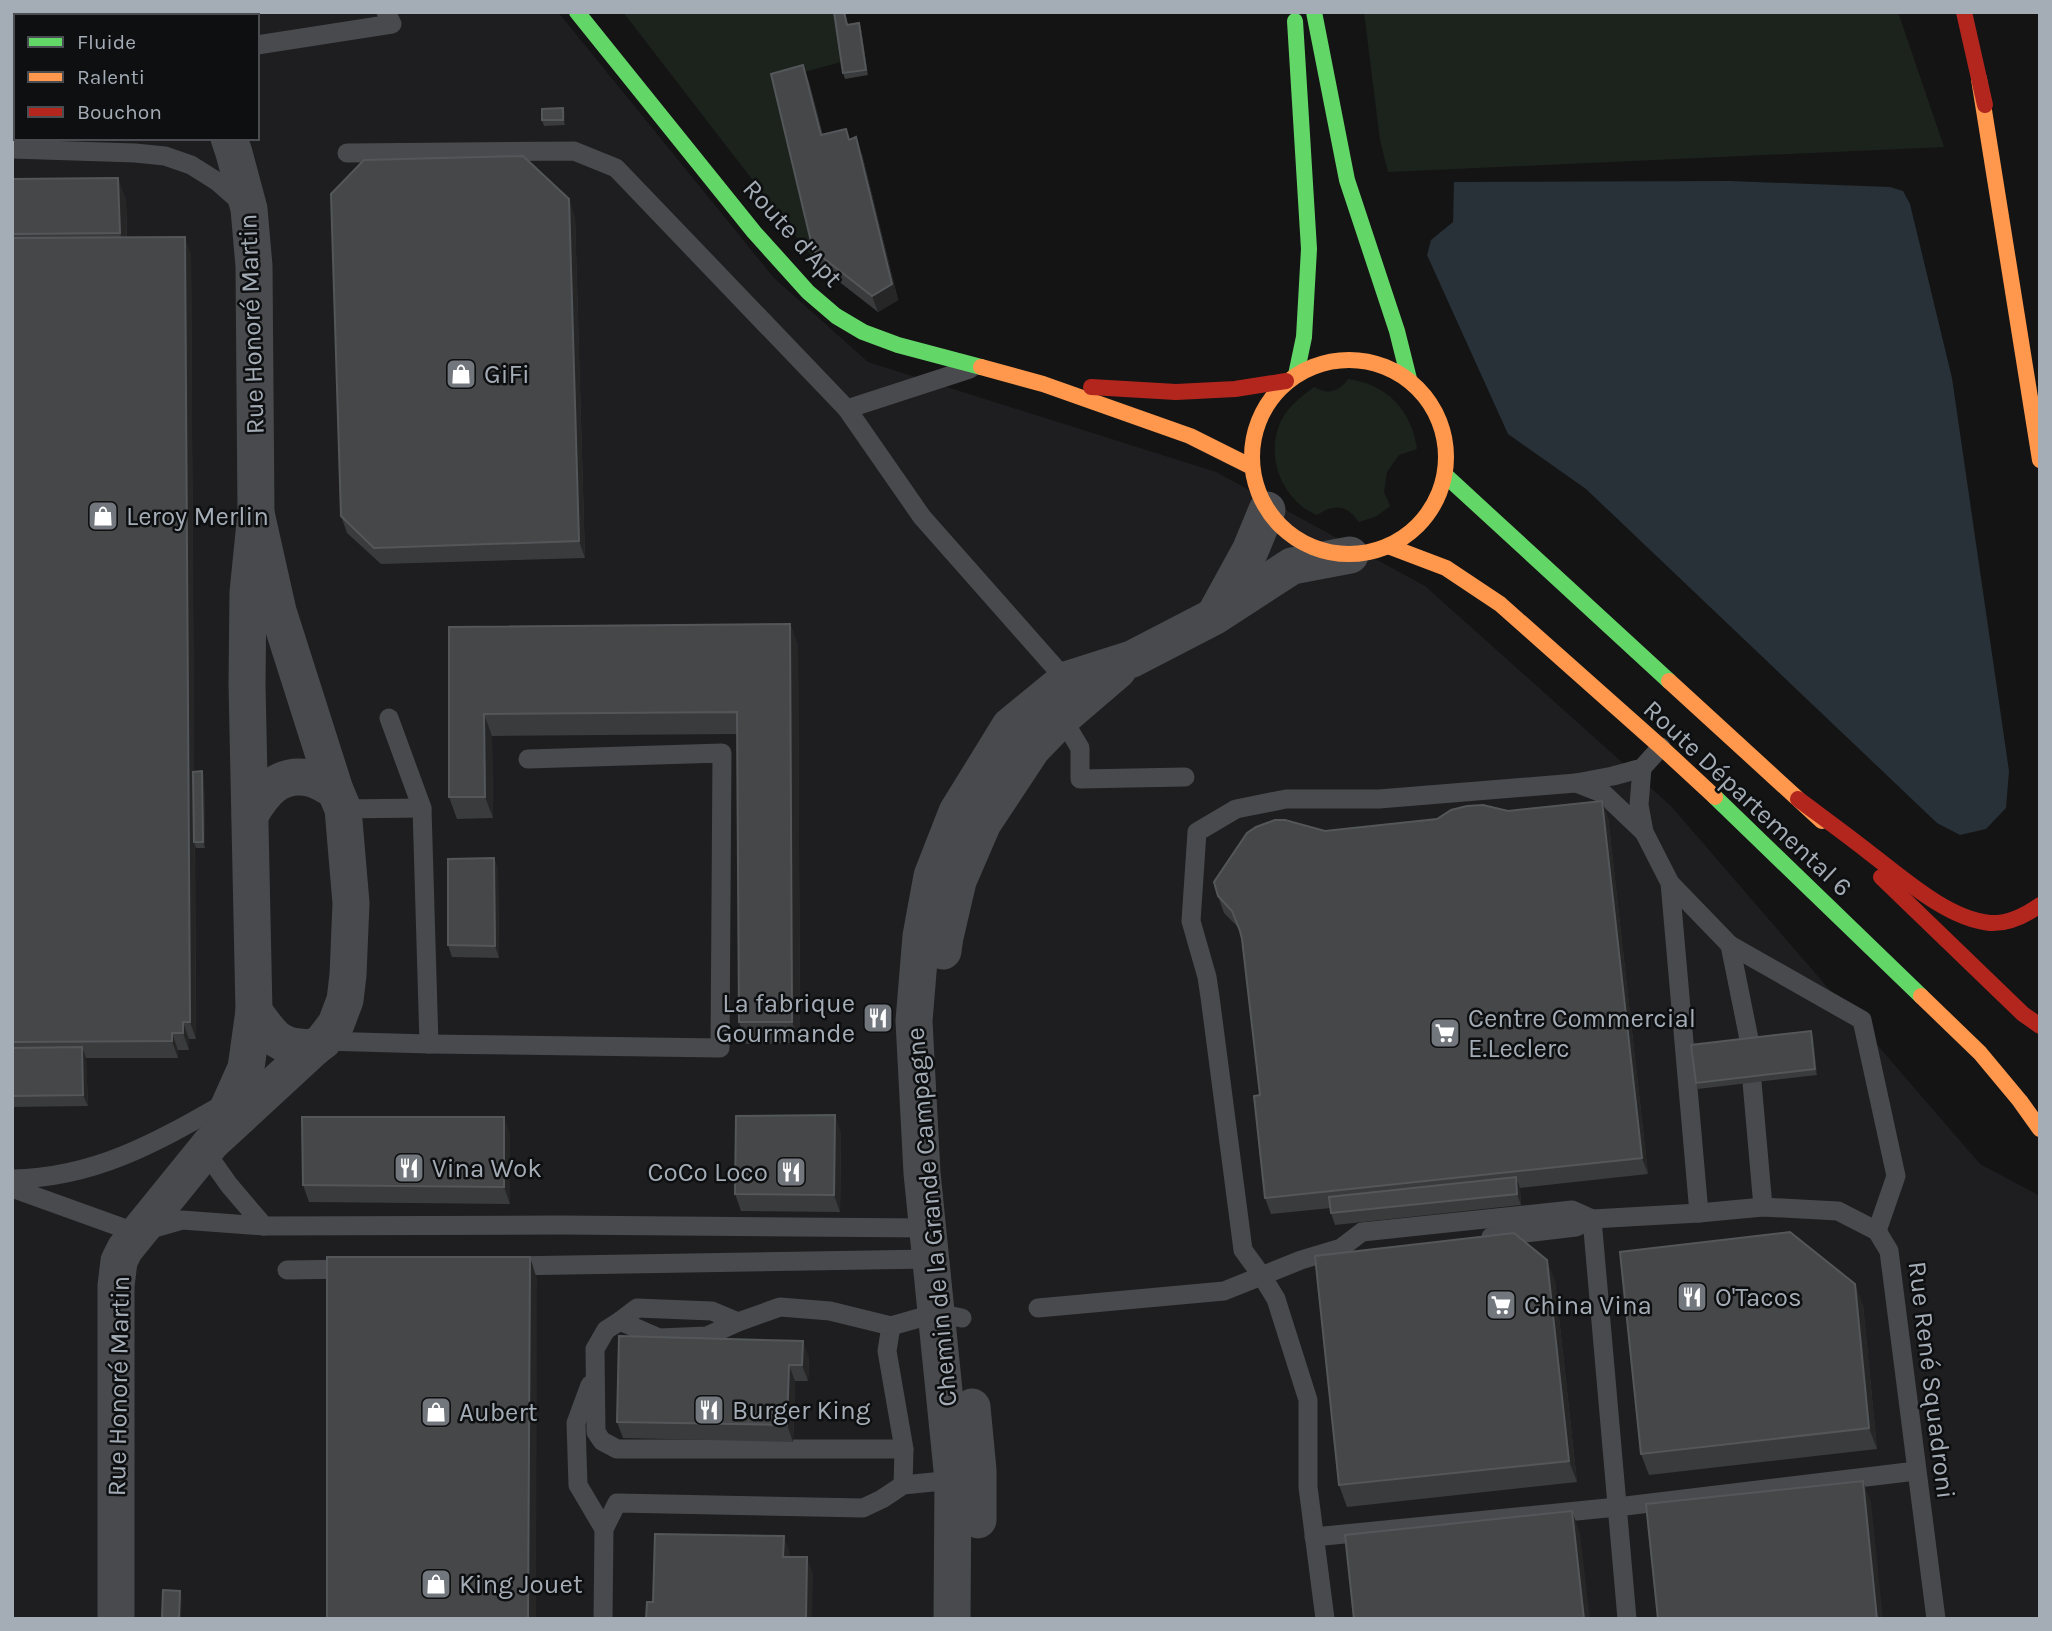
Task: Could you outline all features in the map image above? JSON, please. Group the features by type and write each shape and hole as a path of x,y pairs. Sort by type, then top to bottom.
{"main road":[{"name":"Route d'Apt","path":"577,12 754,232 808,292 836,316 863,332 898,345 1043,384 1190,436 1252,467"},
{"path":"1291,378 1304,337 1309,249 1295,12"},
{"path":"1314,12 1347,180 1397,331 1409,379"},
{"path":"1964,12 2031,303"},
{"path":"1979,79 2040,460"},
{"path":"1353,358 1382,364 1409,379 1428,398 1441,422 1446,448 1445,475 1435,504 1422,521 1415,529 1388,546 1350,555 1318,549 1289,534 1267,510 1257,489 1252,467 1254,435 1266,406 1291,378 1323,362 1353,358"},
{"name":"Route d'Apt","path":"1043,384 1176,392 1235,389 1291,378"},
{"name":"Route Départemental 6","path":"1445,475 1798,799 2023,1014 2040,1026"},
{"name":"Route Départemental 6","path":"1388,546 1446,568 1500,604 1661,747 1980,1053 2040,1129"},
{"path":"1798,799 1927,895 1966,917 1990,923 2011,921 2040,905"}],"street":[{"name":"Rue Honoré Martin","path":"208,1147 246,1068 254,1011 247,684 248,592 256,513 254,266 249,209 230,140"},
{"path":"1215,616 1250,551 1267,510"},
{"name":"Rue Honoré Martin","path":"116,1619 117,1251 208,1147 319,1044 336,1024 345,1000 351,903 339,799 278,611 256,513"},
{"name":"Chemin de la Grande Campagne","path":"978,1619 978,1470 949,1316 930,1243 922,1173 914,1021 921,936 932,876 957,812 1010,726 1066,680 1132,659 1215,616 1292,566 1350,555"},
{"name":"Chemin de la Grande Campagne","path":"953,1619 949,1316 937,1018 945,937 958,881 983,823 1032,749 1062,718 1132,659"},
{"path":"250,816 262,794 278,782 290,778 309,778 339,799"},
{"path":"254,1011 271,1036 285,1044 299,1048 319,1044"}],"lane":[{"path":"259,45 392,24 386,12"},
{"path":"12,149 165,156 191,165 209,176 249,209"},
{"path":"347,153 574,151 616,168 848,409 922,517 1066,680"},
{"path":"848,409 978,367"},
{"path":"389,718 422,807 429,1044"},
{"path":"1062,718 1080,748 1080,779 1185,777"},
{"path":"1325,1619 1308,1487 1308,1400 1276,1299 1243,1250 1206,977 1191,921 1197,832 1236,809 1286,799 1379,799 1576,783 1642,768 1661,747"},
{"path":"319,1044 720,1048 722,752 528,759"},
{"path":"1469,1240 1576,1227 1592,1219 1763,1207 1838,1211 1877,1231 1896,1177 1862,1020 1730,945 1670,883 1644,832 1639,805 1642,768"},
{"path":"1576,783 1604,794 1644,832"},
{"path":"339,799 422,807"},
{"path":"1670,883 1699,1213"},
{"path":"1730,945 1749,1044"},
{"path":"1752,1082 1763,1207"},
{"path":"12,1180 61,1176 120,1158 164,1138 233,1098"},
{"path":"208,1147 229,1185 264,1226"},
{"path":"12,1188 117,1251 182,1220 264,1226 560,1225 930,1243"},
{"path":"1038,1308 1224,1291 1301,1260 1340,1248 1362,1232 1572,1210 1592,1219"},
{"path":"1592,1219 1627,1619"},
{"name":"Rue René Squadroni","path":"1877,1231 1889,1251 1936,1619"},
{"path":"492,1266 930,1243"},
{"path":"1340,1248 1362,1252"},
{"path":"287,1270 369,1269"},
{"path":"620,1321 659,1338 707,1336 780,1307 830,1311 891,1326 949,1316"},
{"path":"738,1322 712,1311 637,1308 606,1330 594,1349 596,1432 602,1441 617,1448 904,1449"},
{"path":"891,1326 887,1351 904,1449 903,1485"},
{"path":"594,1374 576,1423 578,1485 604,1529"},
{"path":"1314,1537 1618,1507 1916,1471"},
{"path":"603,1619 604,1529 617,1503 863,1508 883,1499 903,1485 953,1480"}],"shaded area":[{"path":"12,12 558,12 774,278 868,362 1216,472 1425,586 1671,806 1980,1164 2040,1196 2040,1619 12,1619"},
{"path":"623,12 835,12 841,62 775,80 819,266"},
{"path":"1364,12 1898,12 1944,147 1388,172 1380,140"},
{"path":"1730,181 1890,187 1903,191 1910,204 1952,378 2009,771 2006,808 1986,829 1960,835 1937,823 1586,489 1508,434 1427,255 1431,240 1453,222 1454,182"},
{"path":"1348,379 1375,387 1395,402 1410,423 1417,449 1399,455 1387,472 1384,492 1390,506 1377,516 1359,522 1344,509 1329,509 1317,515 1305,508 1286,489 1276,464 1276,436 1286,412 1314,387 1333,391"}],"building":[{"path":"834,12 844,12 847,25 859,23 866,70 843,73"},
{"path":"803,65 821,135 846,129 849,140 856,137 892,284 872,296 813,250 771,74"},
{"path":"563,108 563,120 542,120 542,109"},
{"name":"GiFi","path":"523,156 569,199 579,541 374,548 341,516 331,194 364,160"},
{"path":"118,178 120,233 12,234 12,179"},
{"name":"Leroy Merlin","path":"185,237 190,1022 183,1022 183,1033 172,1033 172,1041 12,1042 12,238"},
{"path":"790,624 792,1022 739,1022 737,712 484,714 485,797 449,797 449,627"},
{"path":"202,771 203,842 194,842 193,772"},
{"name":"Centre Commercial E.Leclerc","path":"1602,801 1642,1158 1265,1198 1254,1096 1260,1095 1242,939 1232,911 1218,896 1214,882 1247,833 1275,820 1285,820 1325,831 1437,819 1451,810 1467,806 1483,805 1508,811"},
{"path":"494,858 495,946 448,945 448,859"},
{"path":"1811,1031 1815,1069 1696,1083 1691,1045"},
{"path":"82,1047 83,1095 12,1096 12,1048"},
{"name":"CoCo Loco","path":"835,1115 834,1195 735,1194 736,1116"},
{"name":"Vina Wok","path":"302,1117 504,1117 504,1187 303,1185"},
{"path":"1516,1177 1517,1194 1331,1213 1329,1197"},
{"path":"1790,1232 1855,1284 1869,1428 1641,1454 1620,1252"},
{"path":"1514,1233 1547,1260 1569,1461 1339,1485 1315,1256"},
{"name":"Aubert","path":"327,1257 530,1257 528,1619 327,1619"},
{"name":"Burger King","path":"619,1336 803,1341 802,1365 789,1365 787,1425 617,1422"},
{"path":"1863,1481 1877,1619 1658,1619 1646,1504"},
{"path":"1572,1511 1584,1619 1354,1619 1345,1535"},
{"path":"655,1534 784,1536 783,1557 807,1557 806,1619 646,1619 647,1602 653,1602"},
{"path":"163,1590 180,1591 179,1619 162,1618"}],"traffic: fast":[{"path":"577,12 754,232 808,292 836,316 863,332 898,345 981,367"},
{"path":"1314,12 1347,180 1397,331 1409,379"},
{"path":"1295,21 1309,249 1304,337 1296,375"},
{"path":"1445,475 1669,681"},
{"path":"1715,797 1921,996"}],"traffic: slow":[{"path":"1979,79 2040,460"},
{"path":"1349,360 1386,367 1418,388 1439,420 1446,457 1439,494 1418,526 1386,547 1349,554 1312,547 1280,526 1259,494 1252,457 1259,420 1280,388 1312,367 1349,360"},
{"path":"981,367 1043,384 1190,436 1252,467"},
{"path":"1388,546 1446,568 1500,604 1715,797"},
{"path":"1669,681 1822,821"},
{"path":"1921,996 1980,1053 2040,1129"}],"traffic: jam":[{"path":"1964,12 1985,105"},
{"path":"1091,387 1176,392 1235,389 1286,381"},
{"path":"1798,799 1912,886 1958,914 1974,920 1997,923 2016,918 2040,905"},
{"path":"1881,877 2023,1014 2040,1026"}],"place":[{"name":"GiFi","path":"461,374"},
{"name":"Leroy Merlin","path":"103,516"},
{"name":"La fabrique Gourmande","path":"878,1018"},
{"name":"Centre Commercial E.Leclerc","path":"1445,1033"},
{"name":"Vina Wok","path":"409,1168"},
{"name":"CoCo Loco","path":"791,1172"},
{"name":"O'Tacos","path":"1692,1297"},
{"name":"China Vina","path":"1501,1305"},
{"name":"Burger King","path":"709,1410"},
{"name":"Aubert","path":"436,1412"},
{"name":"King Jouet","path":"436,1584"}]}
